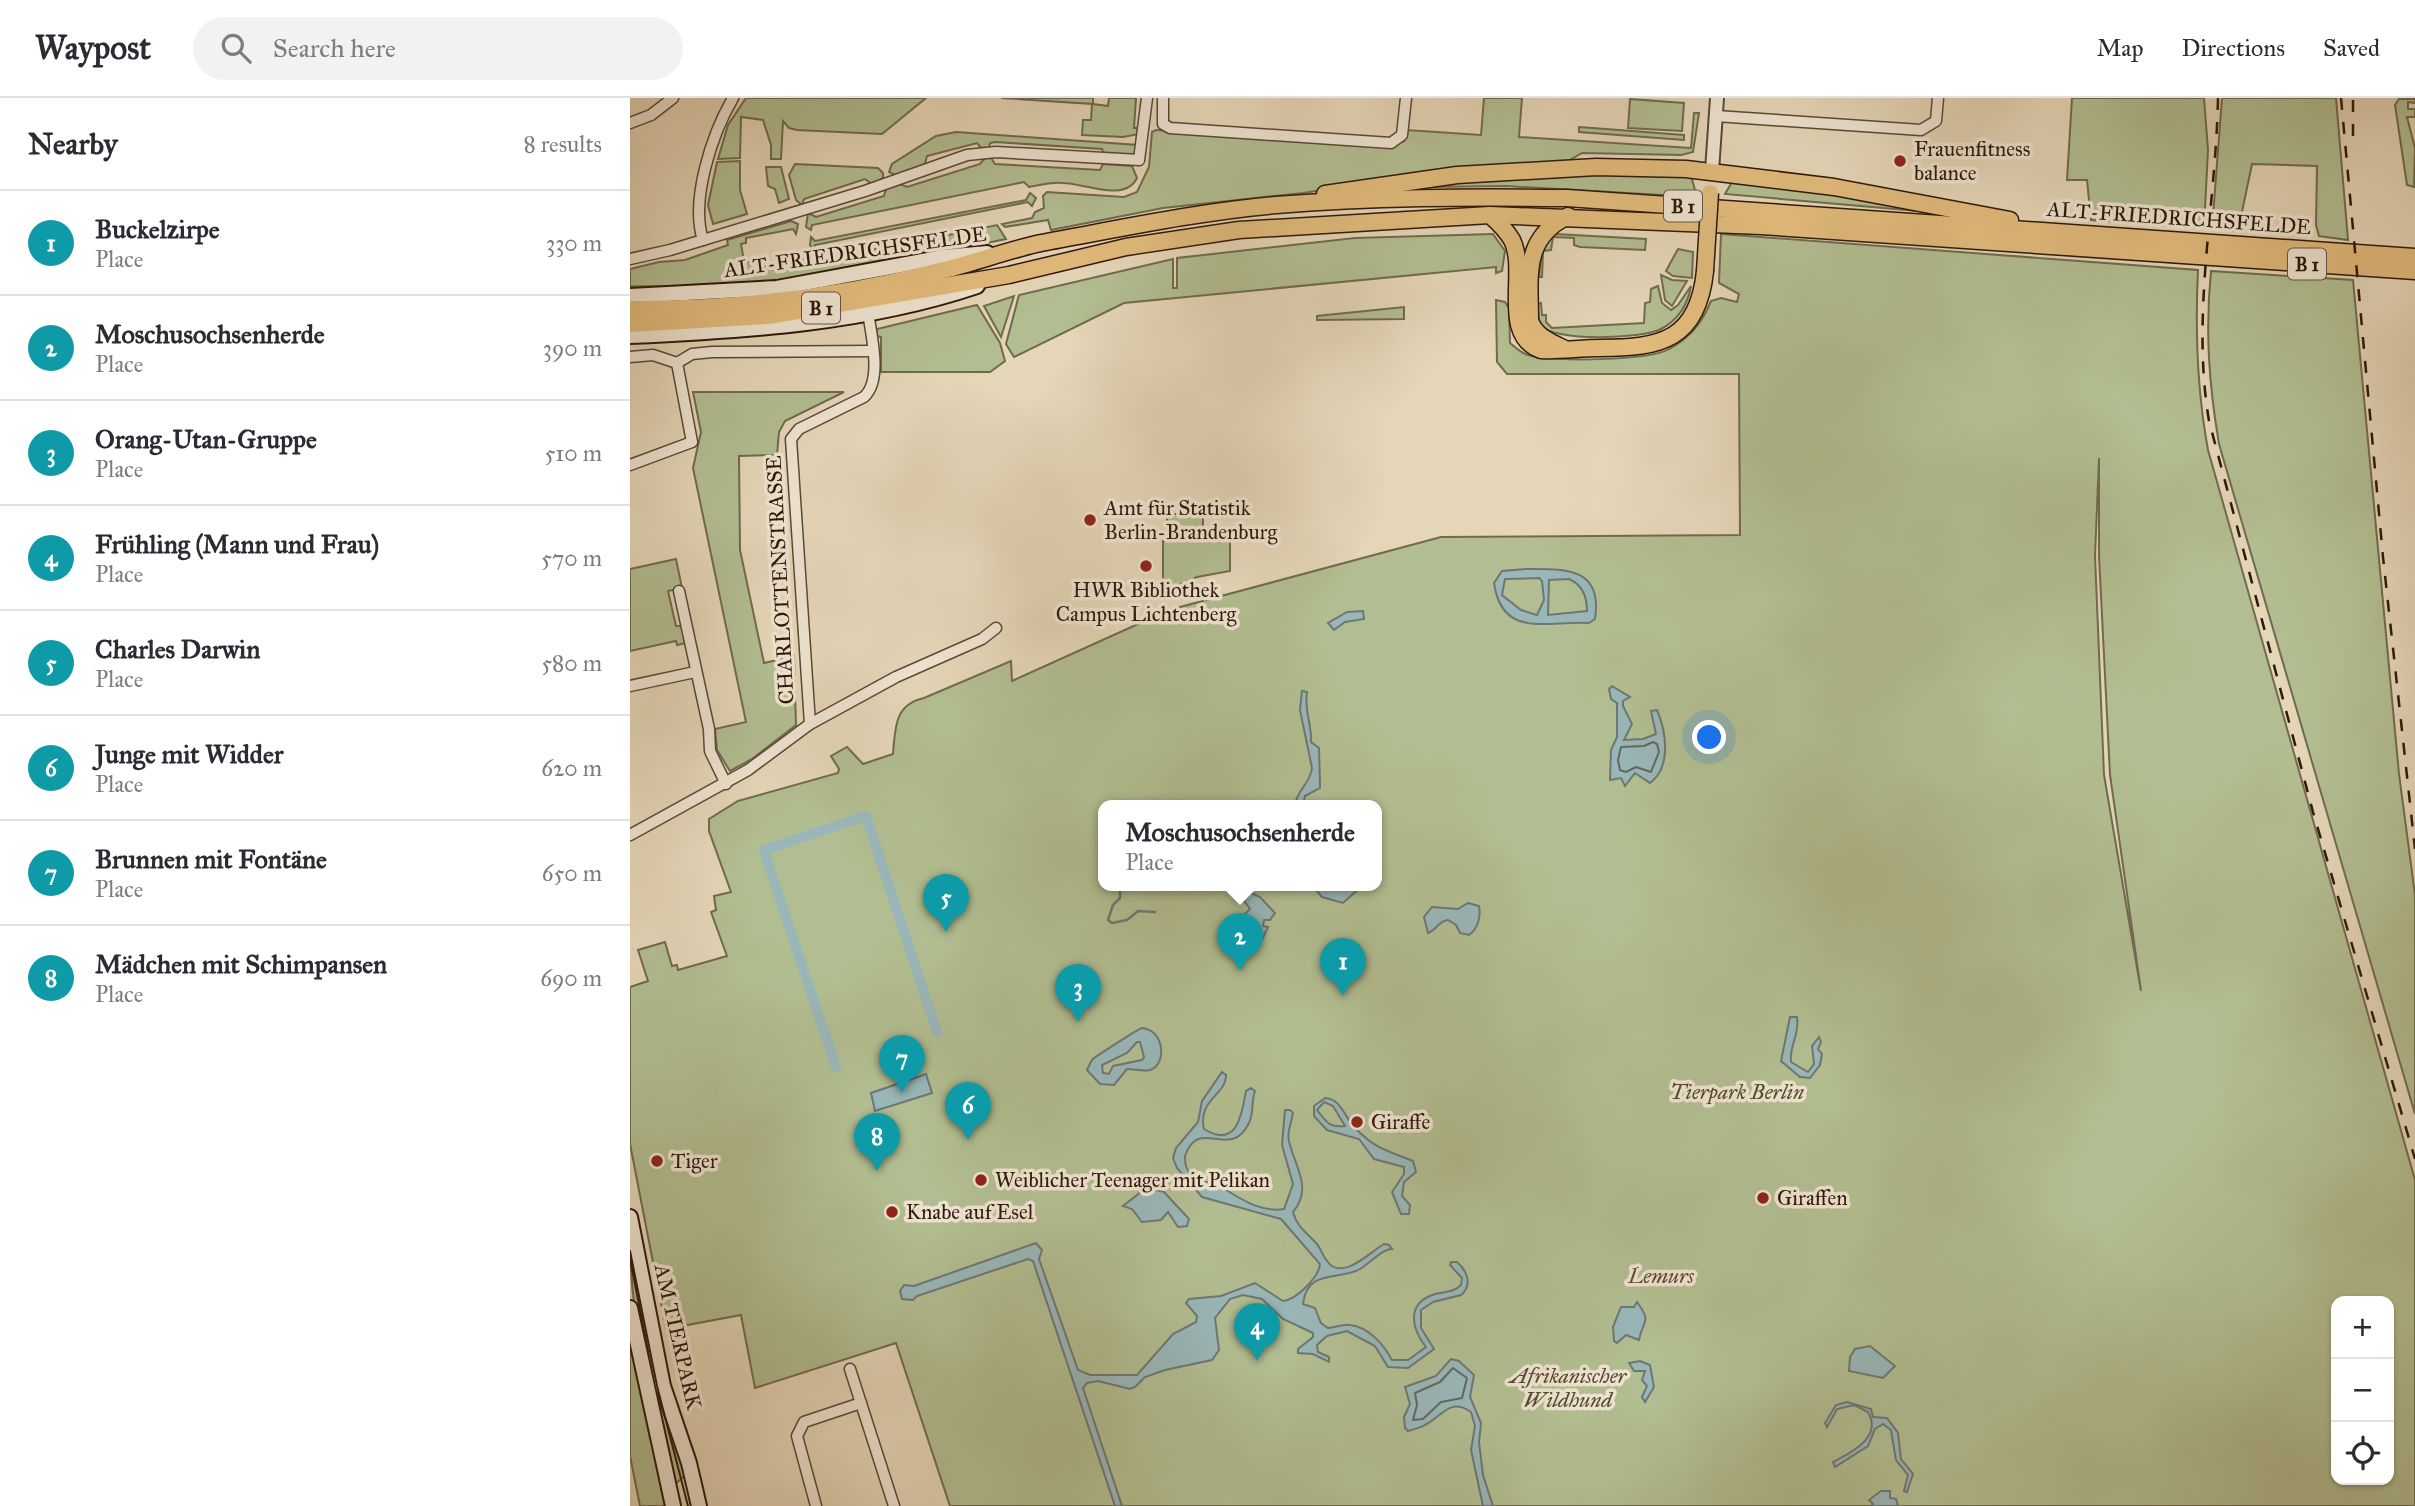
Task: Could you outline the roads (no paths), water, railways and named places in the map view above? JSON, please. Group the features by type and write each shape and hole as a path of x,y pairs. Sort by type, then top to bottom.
{"main road":[{"path":"1275,205 1334,192 1457,175 1596,167 1712,171 1834,187 1946,206 2039,229"},
{"path":"1490,215 1502,226 1515,249 1519,325 1523,338 1530,346 1541,350 1639,348 1662,343 1677,334 1692,317 1704,282 1712,171"},
{"name":"ALT-FRIEDRICHSFELDE","path":"1275,205 1425,197 1567,198 2415,257"},
{"name":"B 1","path":"1002,251 1172,220 1275,205"},
{"path":"1565,349 1546,340 1534,330 1530,321 1530,271 1535,245 1556,222 1568,216"},
{"name":"ALT-FRIEDRICHSFELDE","path":"1568,216 1761,226 2415,271"},
{"name":"B 1","path":"1009,275 1126,247 1239,230 1404,217 1568,216"},
{"name":"ALT-FRIEDRICHSFELDE","path":"630,296 777,288 944,257 1002,251"},
{"name":"ALT-FRIEDRICHSFELDE","path":"630,309 721,306 824,294 945,270 1002,251"},
{"path":"630,336 788,326 952,294 1009,275"},
{"name":"ALT-FRIEDRICHSFELDE","path":"630,324 768,316 1009,275"},
{"name":"AM TIERPARK","path":"630,1217 663,1386 690,1463 698,1506"},
{"name":"AM TIERPARK","path":"630,1308 673,1506"}],"street":[{"path":"630,123 651,115 673,98"},
{"path":"703,240 699,215 708,160 720,120 733,98"},
{"name":"ALT-FRIEDRICHSFELDE","path":"630,259 865,191 967,155 996,152 1139,160 1147,98"},
{"path":"1163,98 1163,124 1170,128 1391,143 1402,135 1406,98"},
{"path":"1712,171 1717,98"},
{"path":"1716,116 1922,130 1936,121 1938,98"},
{"name":"CHARLOTTENSTRASSE","path":"810,724 790,439 799,429 867,396 873,382 868,312"},
{"path":"630,356 653,355 677,363 692,354 712,352 872,351"},
{"path":"630,465 692,442 677,363"},
{"path":"679,591 709,729 710,751 726,784"},
{"path":"630,835 726,784 810,724 896,677 982,639 996,628"},
{"path":"630,686 695,672"},
{"path":"850,1369 894,1506"},
{"path":"816,1506 797,1436 799,1427 804,1422 861,1403"}],"water":[{"path":"1554,569 1578,574 1587,580 1593,589 1596,602 1595,619 1589,623 1543,624 1517,620 1507,613 1499,601 1494,583 1502,571","holes":["1539,578 1542,581 1544,600 1537,615 1521,610 1502,595 1505,579","1569,579 1583,592 1587,611 1548,615 1549,580"]},
{"path":"1363,611 1364,619 1345,622 1334,630 1328,623 1347,612"},
{"path":"1612,686 1630,697 1623,701 1632,724 1624,740 1643,739 1656,734 1651,711 1657,710 1663,728 1665,748 1662,768 1650,783 1635,773 1625,786 1621,778 1610,780 1611,750 1617,737 1617,703 1611,699 1609,689"},
{"path":"1302,691 1307,692 1311,742 1319,748 1320,788 1305,796 1304,800 1296,800 1312,768 1300,710"},
{"path":"1247,891 1260,897 1275,913 1270,920 1264,920 1263,926 1268,927 1263,938 1255,932 1246,935 1236,930 1237,922 1250,909 1242,898"},
{"path":"1317,891 1356,891 1343,903 1322,897"},
{"path":"1468,903 1479,906 1480,910 1477,926 1469,935 1460,933 1456,925 1448,920 1428,933 1424,917 1432,907 1458,909"},
{"path":"1790,1017 1797,1017 1798,1023 1791,1062 1808,1072 1814,1064 1812,1046 1819,1037 1821,1042 1818,1049 1822,1054 1820,1065 1810,1078 1800,1077 1781,1061"},
{"path":"1142,1028 1150,1030 1159,1041 1159,1062 1148,1071 1127,1069 1114,1085 1100,1084 1087,1070 1092,1060","holes":["1140,1042 1144,1057 1142,1060 1113,1066 1109,1074 1103,1073 1102,1065 1127,1053"]},
{"path":"1222,1072 1226,1075 1225,1082 1208,1104 1203,1119 1204,1129 1224,1135 1231,1132 1240,1118 1246,1091 1251,1088 1255,1091 1251,1119 1241,1134 1233,1139 1206,1138 1191,1144 1185,1156 1188,1171 1192,1176 1223,1188 1259,1207 1284,1209 1293,1184 1282,1145 1285,1110 1290,1110 1293,1113 1289,1141 1302,1187 1299,1204 1293,1212 1299,1226 1318,1245 1325,1259 1333,1267 1348,1267 1384,1244 1392,1249 1380,1254 1360,1269 1317,1280 1311,1285 1303,1304 1315,1308 1321,1323 1328,1328 1357,1326 1370,1333 1385,1348 1392,1360 1408,1360 1426,1347 1415,1324 1415,1310 1419,1303 1461,1285 1462,1278 1450,1265 1451,1262 1457,1262 1464,1270 1468,1283 1461,1295 1433,1302 1421,1310 1421,1328 1434,1349 1408,1368 1388,1367 1375,1346 1347,1331 1327,1336 1317,1345 1318,1352 1329,1357 1329,1362 1313,1354 1298,1353 1298,1349 1313,1337 1313,1333 1283,1319 1262,1299 1243,1295 1230,1299 1215,1318 1219,1350 1212,1360 1145,1377 1130,1389 1098,1381 1087,1383 1083,1388 1122,1506 1115,1506 1033,1261 1028,1259 917,1296 913,1300 902,1299 900,1291 904,1285 914,1286 1036,1243 1042,1250 1039,1259 1078,1370 1090,1375 1137,1375 1173,1334 1196,1322 1197,1316 1186,1303 1189,1299 1221,1296 1255,1283 1283,1301 1294,1297 1311,1281 1320,1264 1281,1219 1202,1197 1177,1168 1173,1158 1176,1148 1198,1122 1202,1101"},
{"path":"926,1074 932,1093 875,1111 871,1093"},
{"path":"1325,1098 1335,1101 1355,1128 1370,1141 1382,1149 1413,1161 1416,1172 1404,1182 1402,1196 1410,1205 1409,1214 1401,1214 1392,1192 1404,1174 1404,1167 1374,1159 1359,1139 1327,1130 1314,1116 1314,1106","holes":["1324,1102 1333,1106 1345,1126 1331,1125 1317,1110"]},
{"path":"1141,1192 1164,1192 1189,1219 1187,1226 1178,1227 1168,1212 1161,1220 1142,1222 1132,1209 1123,1206"},
{"path":"1637,1302 1645,1318 1639,1340 1626,1335 1617,1343 1614,1341 1613,1327 1621,1307 1634,1307"},
{"path":"1870,1346 1895,1366 1883,1378 1849,1371 1850,1357 1855,1349"},
{"path":"1451,1359 1459,1361 1474,1375 1470,1397 1481,1423 1479,1442 1483,1475 1493,1506 1483,1506 1471,1450 1475,1426 1471,1412 1451,1407 1423,1426 1408,1431 1405,1428 1404,1417 1410,1404 1405,1387 1436,1376"},
{"path":"1640,1361 1650,1365 1654,1387 1645,1402 1642,1397 1647,1386 1642,1380 1645,1371 1634,1371 1629,1363"},
{"path":"1847,1402 1871,1409 1873,1417 1887,1418 1898,1433 1901,1459 1913,1474 1907,1492 1904,1491 1908,1475 1896,1460 1891,1430 1883,1424 1875,1429 1868,1446 1835,1467 1833,1462 1862,1443 1871,1430 1872,1421 1868,1412 1854,1405 1837,1409 1827,1427 1825,1423 1836,1405"},
{"path":"1881,1491 1890,1491 1890,1498 1896,1499 1898,1506 1871,1506 1873,1504 1869,1500"}],"waterway":[{"path":"836,1067 764,850 866,816 937,1032"},
{"path":"1120,891 1120,898 1113,905 1108,920 1112,923 1127,920 1138,911 1155,912"}],"tram line":[{"path":"630,1251 657,1386 688,1506"}],"railway":[{"path":"2218,98 2203,300 2204,381 2209,421 2313,812 2415,1159"},
{"path":"2341,98 2383,557 2415,849"},
{"path":"2353,98 2353,136"}],"place":[{"name":"Frauenfitness balance","path":"1900,161"},
{"name":"Amt für Statistik Berlin-Brandenburg","path":"1090,520"},
{"name":"HWR Bibliothek Campus Lichtenberg","path":"1146,566"},
{"name":"Charles Darwin","path":"946,932"},
{"name":"Moschusochsenherde","path":"1240,971"},
{"name":"Buckelzirpe","path":"1343,996"},
{"name":"Orang-Utan-Gruppe","path":"1078,1022"},
{"name":"Brunnen mit Fontäne","path":"902,1093"},
{"name":"Giraffe","path":"1357,1122"},
{"name":"Junge mit Widder","path":"968,1140"},
{"name":"Tiger","path":"657,1161"},
{"name":"Mädchen mit Schimpansen","path":"877,1171"},
{"name":"Weiblicher Teenager mit Pelikan","path":"981,1180"},
{"name":"Giraffen","path":"1763,1198"},
{"name":"Knabe auf Esel","path":"892,1212"},
{"name":"Frühling (Mann und Frau)","path":"1257,1361"}],"park label":[{"name":"Tierpark Berlin","path":"1737,1092"},
{"name":"Lemurs","path":"1661,1276"},
{"name":"Afrikanischer Wildhund","path":"1568,1388"}]}
